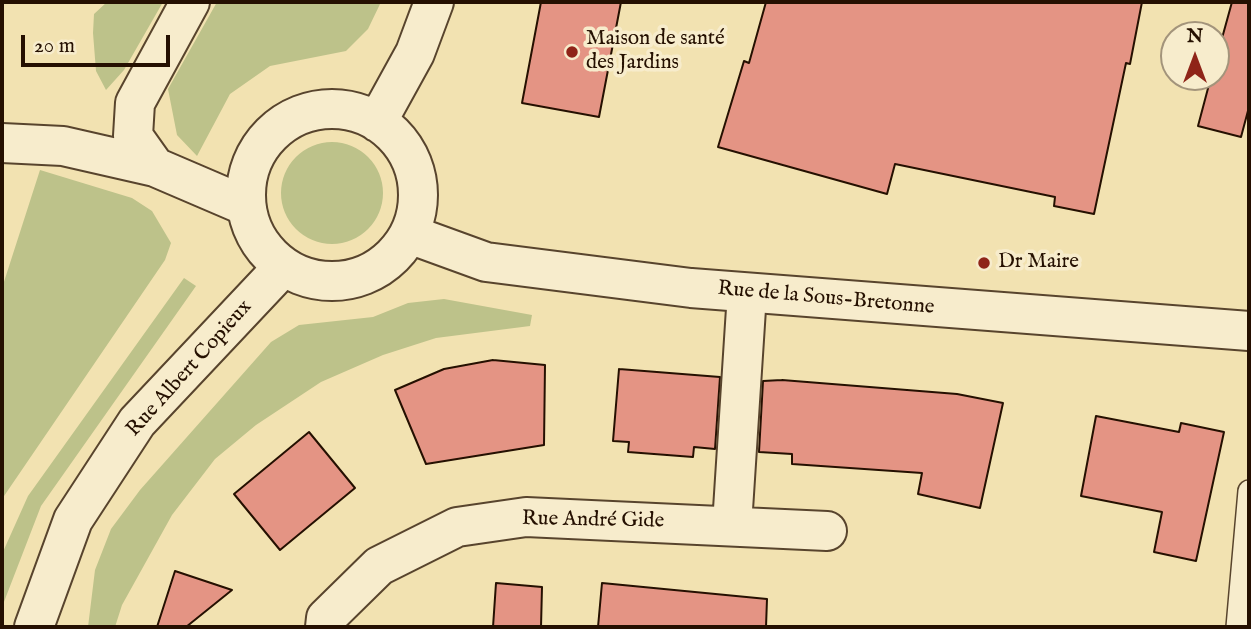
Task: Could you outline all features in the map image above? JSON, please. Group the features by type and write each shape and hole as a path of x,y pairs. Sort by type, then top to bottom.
{"street":[{"path":"155,167 133,136 135,103 190,2"},
{"path":"377,122 415,53 434,2"},
{"path":"323,108 347,110 377,122 404,146 414,167 419,189 417,212 409,234 396,254 377,270 354,278 317,280 283,267 264,250 252,229 246,206 247,178 256,152 274,131 297,116 323,108"},
{"path":"2,143 63,146 155,167 246,206"},
{"name":"Rue de la Sous-Bretonne","path":"409,234 486,262 747,293 1249,331"},
{"name":"Rue Albert Copieux","path":"34,627 73,520 137,422 283,267"},
{"path":"732,524 747,293"},
{"name":"Rue André Gide","path":"325,627 326,618 379,566 457,527 526,517 732,524 827,531"}],"lane":[{"path":"1237,627 1249,491"}],"green space":[{"path":"107,2 163,2 124,70 106,90 96,71 93,33 94,14"},
{"path":"217,2 381,2 368,29 346,51 270,66 230,94 197,156 177,135 168,89"},
{"path":"332,142 361,150 375,164 383,193 375,222 361,236 332,244 303,236 289,222 281,193 289,164 303,150"},
{"path":"40,170 132,198 152,211 171,243 165,260 2,499 2,288"},
{"path":"184,278 196,286 41,506 2,607 2,554 28,496"},
{"path":"444,299 532,315 530,326 436,338 383,355 321,382 256,425 215,459 172,515 122,605 115,627 88,627 95,570 111,529 140,490 271,342 299,325 373,317 408,303"}],"building":[{"name":"Maison de santé des Jardins","path":"541,2 621,2 599,117 522,103"},
{"path":"766,2 1142,2 1130,64 1126,63 1094,214 1054,206 1055,197 895,164 887,194 718,147 744,61 749,63"},
{"path":"1232,2 1249,2 1249,107 1241,137 1198,126 1207,91 1230,91 1230,21 1227,21"},
{"path":"493,360 545,365 544,445 426,464 395,390 444,369"},
{"path":"619,369 720,377 715,449 694,447 693,457 628,452 629,442 613,441"},
{"path":"782,380 957,394 1003,403 980,508 918,494 922,473 792,464 792,454 759,452 763,381"},
{"path":"1096,416 1179,432 1181,423 1224,432 1196,561 1154,552 1162,512 1081,496"},
{"path":"309,432 355,488 280,550 234,494"},
{"path":"175,571 232,590 186,627 157,627"},
{"path":"496,583 542,587 541,627 493,627"},
{"path":"602,583 767,599 766,627 598,627"}],"place":[{"name":"Maison de santé des Jardins","path":"572,52"},
{"name":"Dr Maire","path":"984,263"}]}
